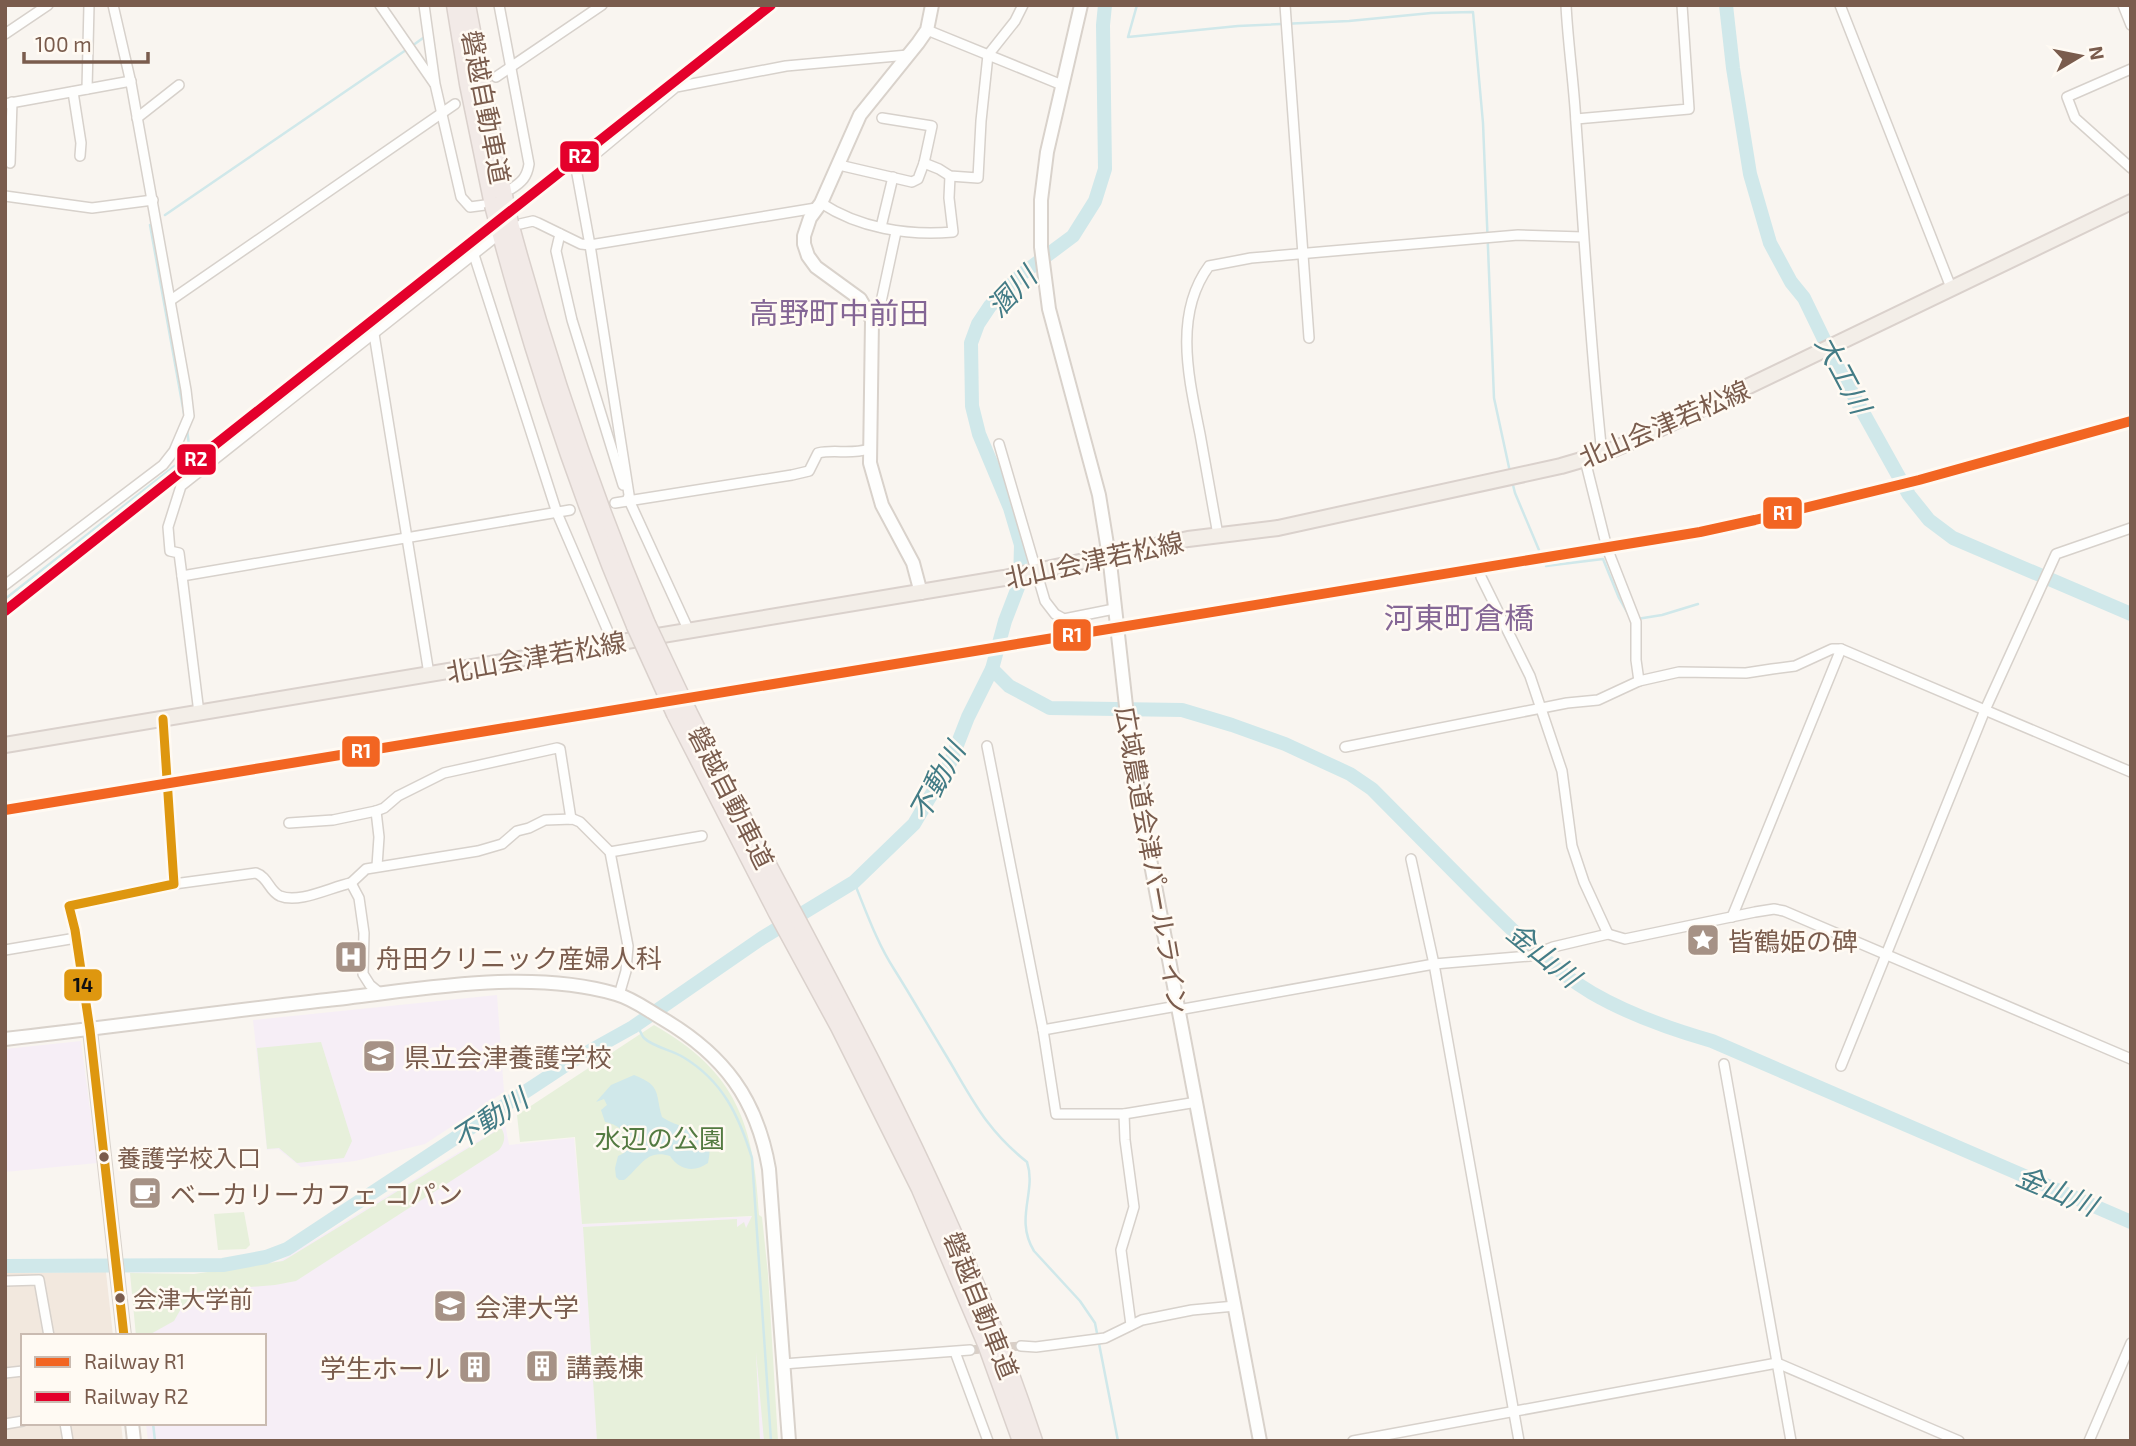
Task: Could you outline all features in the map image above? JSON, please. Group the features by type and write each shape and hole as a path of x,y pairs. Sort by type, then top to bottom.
{"highway":[{"name":"磐越自動車道","path":"455,5 470,96 505,229 567,416 641,625 682,713 782,909 899,1118 951,1227 998,1339 1034,1441"},
{"name":"磐越自動車道","path":"467,5 498,199"},
{"name":"磐越自動車道","path":"796,934 920,1189 986,1344 1021,1441"}],"main road":[{"name":"北山会津若松線","path":"5,745 1033,573 1188,539 1278,528 1585,460 1814,356 2131,202"}],"street":[{"path":"5,34 48,5"},
{"path":"87,89 89,5"},
{"path":"5,585 163,465 181,436 189,416 131,81 113,5"},
{"path":"380,5 435,84"},
{"path":"424,5 435,84 461,197 470,207 498,199 523,181 529,164 499,5"},
{"path":"496,76 602,5"},
{"path":"872,320 860,299 816,267 808,256 804,236 860,115 927,30 932,5"},
{"path":"924,163 950,176 978,178 988,55 1015,21 1023,5"},
{"path":"927,30 1062,85 1081,5"},
{"path":"1285,5 1309,338"},
{"path":"1566,5 1592,359 1602,454"},
{"path":"1576,119 1689,109 1682,5"},
{"path":"1840,5 1952,290"},
{"path":"2123,5 2131,25"},
{"path":"630,501 577,174 580,167 676,87 786,66 908,55"},
{"path":"2131,69 2067,97 2074,118 2131,169"},
{"path":"10,163 9,103 131,81"},
{"path":"137,118 179,85"},
{"name":"広域農道会津パールライン","path":"1062,85 1046,164 1040,224 1044,280 1065,371 1099,495 1109,555 1128,724 1149,854 1260,1441"},
{"path":"73,92 81,143 80,156"},
{"path":"171,300 454,104"},
{"path":"839,165 912,181 918,179 932,126 882,118"},
{"path":"200,713 179,553 170,551 168,538 168,527 181,486 505,229 533,221 582,244 590,245 818,205 841,216 896,232 953,232 949,198 950,176"},
{"path":"881,227 893,177"},
{"path":"5,196 92,208 153,200"},
{"path":"896,232 880,302 872,320 869,449 874,481 882,505 913,563 921,593"},
{"path":"560,234 556,251 572,320 605,432 630,501 689,631"},
{"path":"1218,536 1187,366 1187,326 1197,287 1209,266 1251,258 1303,256 1518,235 1583,237"},
{"path":"474,255 557,513 613,643"},
{"path":"374,334 429,674"},
{"path":"999,444 1016,496 1033,573 1045,601 1055,614 1064,619 1114,609"},
{"path":"615,503 792,475 809,471 818,453 827,451 850,454 869,449"},
{"path":"1585,460 1607,548 1634,618 1639,681"},
{"path":"182,576 570,510"},
{"path":"1841,1066 1985,710 2056,554 2131,528"},
{"path":"1481,577 1530,676 1562,771 1572,846 1584,882 1608,934"},
{"path":"1345,747 1598,699 1639,681 1679,672 1746,673 1795,666 1832,649 1841,649 2131,772"},
{"path":"1732,917 1841,649"},
{"path":"163,719 174,884"},
{"path":"987,746 1056,1114 1124,1114 1197,1102"},
{"path":"289,822 333,820 376,811 398,796 444,773 557,748 560,749 570,818"},
{"path":"376,811 379,837 377,866"},
{"path":"124,1334 90,1030 69,906 174,884 256,873 264,877 275,893 282,897 317,893 351,883 366,869 478,851 502,844 517,831 545,820 570,818 580,822 610,852 628,946 626,971 619,995"},
{"path":"610,852 702,836"},
{"path":"1411,859 1434,964 1519,1441"},
{"path":"351,883 359,898 364,933 363,974 370,985 381,994"},
{"path":"1042,1030 1434,964 1530,956 1553,947 1608,934 1625,939 1774,909 1885,953 2131,1059"},
{"path":"5,950 76,938"},
{"path":"5,1040 381,994 527,981 592,988 642,1004 693,1038 726,1070 748,1100 759,1125 769,1169 789,1441"},
{"path":"1724,1064 1791,1441"},
{"path":"1124,1114 1134,1207 1121,1250 1130,1325"},
{"path":"5,1281 39,1280 49,1334"},
{"path":"1021,1346 1105,1338 1142,1320 1192,1310 1235,1306"},
{"path":"2089,1441 2131,1343"},
{"path":"783,1364 970,1350"},
{"path":"955,1352 988,1441"},
{"path":"1353,1441 1777,1363 1959,1441"}],"shaded area":[{"name":"県立会津養護学校","path":"497,995 504,1092 425,1144 355,1161 301,1167 278,1149 267,1150 253,1020"},
{"path":"81,1041 97,1163 5,1172 5,1049"},
{"name":"会津大学","path":"505,1124 509,1145 574,1138 582,1224 760,1216 774,1441 148,1441 146,1425 266,1425 266,1334 137,1334 130,1273 193,1275 280,1261"},
{"path":"106,1272 113,1334 21,1334 21,1425 121,1425 123,1441 5,1441 5,1273"}],"green space":[{"name":"水辺の公園","path":"654,1025 705,1062 736,1104 745,1128 752,1154 759,1215 762,1217 778,1441 764,1441 756,1352 760,1441 597,1441 583,1227 737,1219 737,1227 744,1222 746,1228 752,1216 582,1224 575,1137 520,1142 517,1115"},
{"path":"321,1042 352,1141 344,1158 297,1163 279,1148 267,1149 257,1048"},
{"path":"501,1128 504,1133 503,1145 499,1150 296,1281 202,1291 191,1297 174,1321 151,1334 136,1334 130,1273 194,1274 283,1261"},
{"path":"244,1212 250,1245 246,1249 218,1250 214,1214"}],"water":[{"path":"634,1075 649,1083 656,1091 662,1117 703,1137 710,1151 708,1163 692,1169 682,1167 670,1156 655,1155 644,1161 624,1180 616,1177 618,1156 626,1152 630,1142 624,1131 605,1122 601,1110 607,1105 604,1099 596,1102 611,1085"}],"waterway":[{"name":"不動川","path":"5,1266 223,1265 266,1257 287,1249 572,1061 633,1027 762,938 854,882 914,824 950,763 968,717 992,669 1005,621 1020,582 1021,545 1010,508 979,434 972,406 971,343 978,324 990,306 1022,274 1073,236 1095,201 1105,169 1105,5"},
{"path":"1137,5 1128,37 1238,26 1473,12 1483,123 1494,398 1510,472"},
{"name":"大工川","path":"1726,5 1750,174 1770,243 1791,282 1804,298 1835,362 1909,495 1929,520 1953,538 2131,614"},
{"path":"412,46 423,38"},
{"path":"165,215 406,50"},
{"path":"150,225 185,419"},
{"path":"5,599 190,454 187,429"},
{"path":"1512,481 1539,550"},
{"path":"1546,566 1603,559 1631,619"},
{"path":"1637,619 1698,604"},
{"name":"金山川","path":"992,669 1009,686 1050,708 1182,710 1285,744 1350,774 1372,789 1534,950 1592,993 1636,1015 1712,1041 2131,1222"},
{"path":"854,882 888,959 971,1097 1000,1137 1027,1162 1030,1184 1026,1216 1028,1239 1034,1251 1080,1301 1095,1323 1118,1441"},
{"path":"636,1023 648,1041 683,1057 719,1088 735,1114 752,1158 771,1441"},
{"path":"153,1425 155,1441"}],"tunnel":[{"path":"970,1350 1021,1346"}],"railway":[{"path":"5,611 771,5"}],"rail line":[{"name":"R2","path":"5,611 771,5"},
{"name":"R1","path":"5,810 1700,532 1919,480 2131,421"}],"transit line":[{"name":"14","path":"124,1334 90,1030 69,906 174,884 163,719"}],"place":[{"name":"皆鶴姫の碑","path":"1703,940"},
{"name":"舟田クリニック産婦人科","path":"351,957"},
{"name":"県立会津養護学校","path":"379,1056"},
{"name":"養護学校入口","path":"104,1157"},
{"name":"ベーカリーカフェ コパン","path":"145,1193"},
{"name":"会津大学前","path":"120,1298"},
{"name":"会津大学","path":"450,1306"},
{"name":"講義棟","path":"542,1366"},
{"name":"学生ホール","path":"475,1367"}],"district":[{"name":"高野町中前田","path":"839,312"},
{"name":"河東町倉橋","path":"1459,617"}],"water label":[{"name":"溷川","path":"1011,291"}]}
